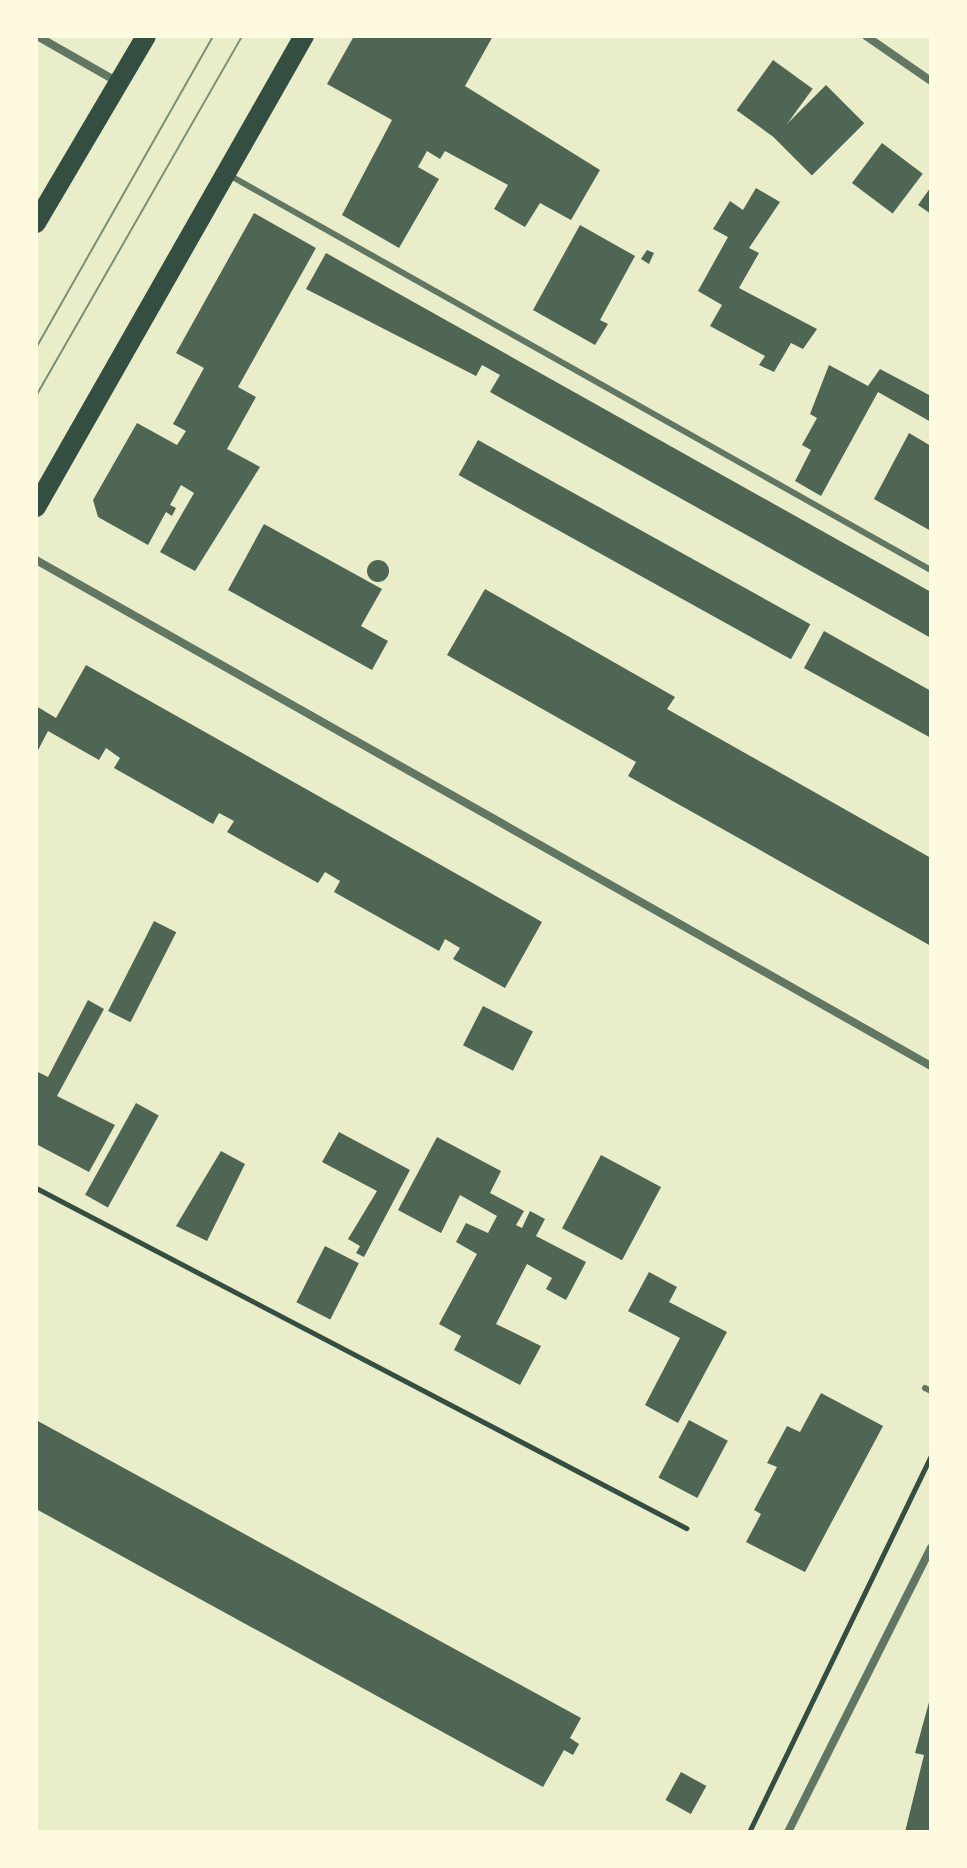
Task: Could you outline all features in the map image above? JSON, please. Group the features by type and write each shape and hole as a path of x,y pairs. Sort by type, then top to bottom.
{"main road":[{"path":"36,223 146,36"},
{"path":"36,507 229,175 304,36"}],"street":[{"path":"37,36 117,81"},
{"path":"866,36 931,81"},
{"path":"36,560 931,1066"},
{"path":"788,1832 931,1548"}],"lane":[{"path":"229,175 931,570"}],"path":[{"path":"36,1188 686,1528"},
{"path":"749,1832 931,1456"}],"building":[{"path":"354,36 493,36 465,86 600,170 571,220 540,203 525,227 494,209 508,185 445,151 440,159 427,151 418,167 439,179 399,248 342,215 392,120 327,84"},
{"path":"773,60 813,89 776,139 737,110"},
{"path":"826,85 864,123 812,176 774,137"},
{"path":"882,143 923,174 893,214 852,183"},
{"path":"931,187 931,214 918,205"},
{"path":"756,188 780,202 749,248 759,253 739,288 817,329 803,349 791,343 774,372 759,365 765,356 710,326 722,305 698,291 728,237 713,229 730,201 743,210"},
{"path":"254,213 316,248 238,387 256,397 227,449 260,467 195,571 160,552 194,493 181,485 170,505 176,508 172,516 166,512 148,545 98,517 93,500 137,423 177,445 186,431 173,424 204,368 176,353"},
{"path":"580,225 635,256 600,320 608,324 595,345 533,310"},
{"path":"647,250 654,253 649,264 641,259"},
{"path":"326,253 931,592 931,638 490,392 500,375 482,365 476,376 306,289"},
{"path":"829,365 868,386 880,369 931,396 931,422 878,392 821,496 795,481 811,450 802,445 817,418 810,414"},
{"path":"909,433 931,446 931,531 874,499"},
{"path":"478,440 810,624 791,659 459,475"},
{"path":"264,524 382,589 361,626 388,641 372,670 228,590"},
{"path":"378,560 386,563 389,571 386,579 378,582 370,579 367,571 370,563"},
{"path":"485,589 675,697 667,709 931,858 931,946 628,776 636,762 447,655"},
{"path":"824,631 931,691 931,738 804,668"},
{"path":"86,665 542,922 505,988 453,959 460,948 445,939 439,951 334,892 340,881 325,872 318,883 227,832 234,821 219,813 213,824 114,768 120,758 106,748 99,760 48,731 36,754 36,706 56,718"},
{"path":"154,921 176,932 130,1022 108,1011"},
{"path":"88,1000 104,1009 57,1096 115,1125 89,1172 36,1144 36,1071 48,1077"},
{"path":"483,1006 533,1031 513,1071 463,1045"},
{"path":"136,1103 159,1116 108,1207 85,1195"},
{"path":"339,1132 410,1170 364,1257 356,1253 360,1246 348,1239 377,1191 322,1162"},
{"path":"437,1137 501,1171 490,1193 524,1211 516,1225 522,1228 530,1211 545,1219 536,1236 586,1262 566,1300 546,1289 552,1278 527,1264 496,1324 541,1346 520,1385 454,1350 461,1336 439,1324 477,1254 456,1242 466,1223 488,1233 497,1216 460,1195 441,1233 398,1210"},
{"path":"221,1151 245,1164 207,1241 176,1226"},
{"path":"601,1155 661,1187 622,1260 562,1228"},
{"path":"325,1246 359,1263 330,1319 296,1302"},
{"path":"649,1272 677,1287 669,1302 727,1332 678,1423 645,1405 680,1338 628,1311"},
{"path":"821,1393 883,1426 805,1572 746,1542 761,1514 754,1510 777,1467 767,1463 787,1426 800,1432"},
{"path":"36,1420 581,1718 570,1738 579,1744 573,1755 564,1750 543,1787 36,1509"},
{"path":"689,1420 728,1441 697,1498 658,1477"},
{"path":"931,1695 931,1832 905,1832 924,1755 915,1753"},
{"path":"681,1772 706,1786 691,1814 665,1800"}],"tram line":[{"path":"36,348 213,36"},
{"path":"36,396 242,36"}]}
